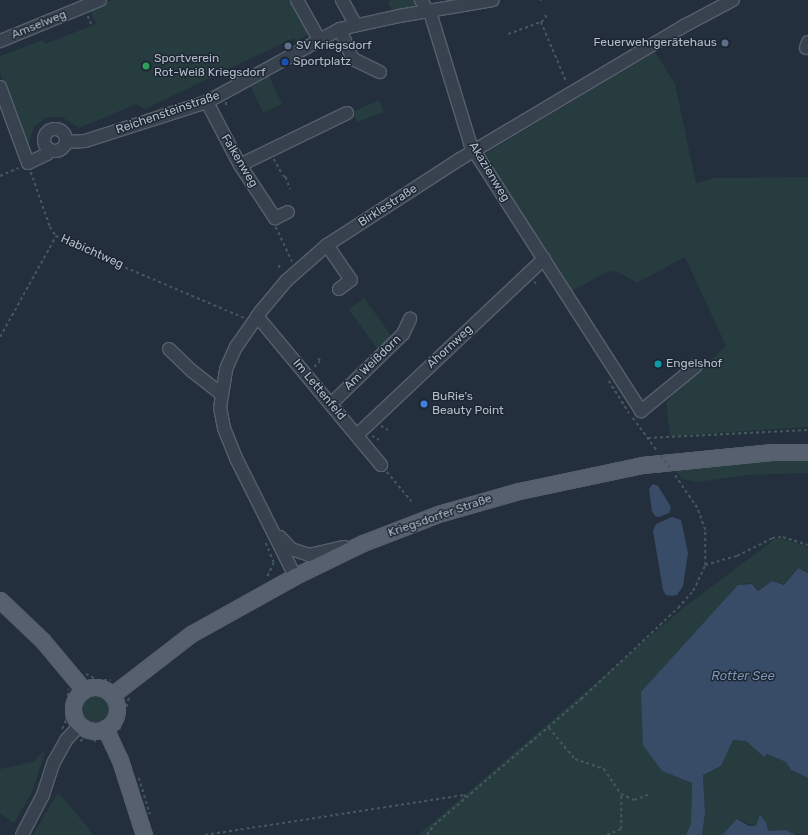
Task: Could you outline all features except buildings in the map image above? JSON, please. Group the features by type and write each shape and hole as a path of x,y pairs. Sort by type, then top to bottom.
{"main road":[{"name":"Kriegsdorfer Straße","path":"117,691 191,634 295,576 363,543 438,514 519,491 595,473 695,459 808,452"},
{"path":"0,600 43,641 84,690"},
{"path":"108,734 89,730 80,725 75,716 74,706 77,697 84,690 99,687 117,691 116,714 108,734 133,795 144,835"}],"street":[{"name":"Amselweg","path":"0,41 100,0"},
{"path":"297,0 319,39"},
{"path":"342,0 356,25"},
{"name":"Akazienweg","path":"421,0 429,12 474,151 641,411 695,367"},
{"name":"Reichensteinstraße","path":"28,163 47,154 49,150 59,150 66,140 84,141 207,102 242,85 319,39 340,29 429,12 463,3 493,0"},
{"name":"Birklestraße","path":"295,576 266,531 224,428 221,388 236,348 257,316 297,270 327,245 474,151 686,24 733,0"},
{"path":"340,29 353,59 380,72"},
{"path":"0,87 28,163"},
{"name":"Falkenweg","path":"207,102 240,165 275,218"},
{"path":"240,165 347,113"},
{"path":"49,150 43,138 48,131 57,128 66,140"},
{"path":"275,218 288,212"},
{"path":"327,245 350,280 339,288"},
{"name":"Ahornweg","path":"357,435 544,259"},
{"name":"Im Lettenfeld","path":"257,316 381,465"},
{"name":"Am Weißdorn","path":"331,404 403,334 410,319"},
{"path":"169,349 192,371 221,388"},
{"name":"Birklestraße","path":"266,531 291,549 308,555 363,543"},
{"path":"22,835 43,795 56,757 67,739 80,725"}],"path":[{"path":"508,34 541,22 546,18 544,12"},
{"path":"541,22 570,94"},
{"path":"270,150 279,169 286,177 290,189"},
{"path":"0,176 28,163"},
{"name":"Habichtweg","path":"28,163 50,226 56,236 70,244 257,316"},
{"path":"275,218 277,232 297,270"},
{"path":"0,337 56,236"},
{"path":"306,374 320,361 318,359"},
{"path":"648,438 808,430"},
{"path":"661,456 670,468"},
{"path":"381,465 411,501"},
{"path":"427,835 434,825 549,728 693,591 705,565 706,546 702,519 678,480"},
{"path":"263,580 271,573 274,563 266,531"},
{"path":"705,565 737,556 752,546 778,537 808,544"},
{"path":"75,746 88,737 95,738 101,744 108,734 120,734 119,729 129,697 117,691 115,679 98,680 86,673"},
{"path":"549,728 575,759 604,768 621,794 626,797 639,800 648,795"},
{"path":"607,835 621,829 621,794"},
{"path":"205,835 464,795 466,798"}],"green space":[{"name":"Sportverein Rot-Weiß Kriegsdorf","path":"112,0 303,0 318,29 296,41 294,38 145,109 136,104 79,128 62,117 47,117 34,127 27,148 6,98 0,72 0,56 43,40 45,44 96,24 90,9"},
{"path":"391,0 417,0 414,6 392,10 388,2"},
{"path":"655,52 675,84 696,183 714,178 808,177 808,427 670,436 666,402 726,346 685,257 637,283 616,271 607,272 568,293 483,155"},
{"path":"273,57 276,59 210,95 142,117 162,107 183,103 208,92"},
{"path":"269,76 282,104 263,113 250,85"},
{"path":"379,100 384,112 357,122 352,112"},
{"path":"364,298 395,340 379,351 349,309"},
{"path":"808,456 808,473 746,475 698,482 682,479 673,466"},
{"path":"775,539 784,539 808,547 808,572 797,568 784,584 772,581 758,590 752,583 738,585 662,771 692,783 691,824 686,835 418,835 682,609"},
{"path":"92,693 98,693 107,697 111,709 107,721 98,725 92,725 83,721 79,712 79,706 83,697"},
{"path":"733,740 746,741 764,757 767,754 786,762 791,770 808,778 808,835 767,831 737,819 722,835 702,835 705,813 703,775 721,766"},
{"path":"46,749 32,792 14,823 0,813 0,769 33,762"},
{"path":"58,793 69,805 94,835 33,835"}],"water":[{"path":"653,484 658,486 671,507 669,513 659,517 655,516 652,511 649,489"},
{"path":"672,517 681,520 688,553 683,586 677,595 672,596 666,595 663,590 653,531 656,524"},
{"name":"Rotter See","path":"798,568 808,573 808,778 791,770 786,762 767,754 764,757 746,741 733,740 721,766 703,775 705,813 702,835 686,835 691,824 692,783 662,771 643,745 641,692 738,585 752,584 758,591 772,581 784,585"},
{"path":"760,815 766,822 768,831 785,830 796,835 722,835 737,819 749,826 756,826"}],"place":[{"name":"Feuerwehrgerätehaus","path":"725,43"},
{"name":"SV Kriegsdorf","path":"288,46"},
{"name":"Sportplatz","path":"285,62"},
{"name":"Sportverein Rot-Weiß Kriegsdorf","path":"146,66"},
{"name":"Engelshof","path":"658,364"},
{"name":"BuRie's Beauty Point","path":"424,404"}]}
